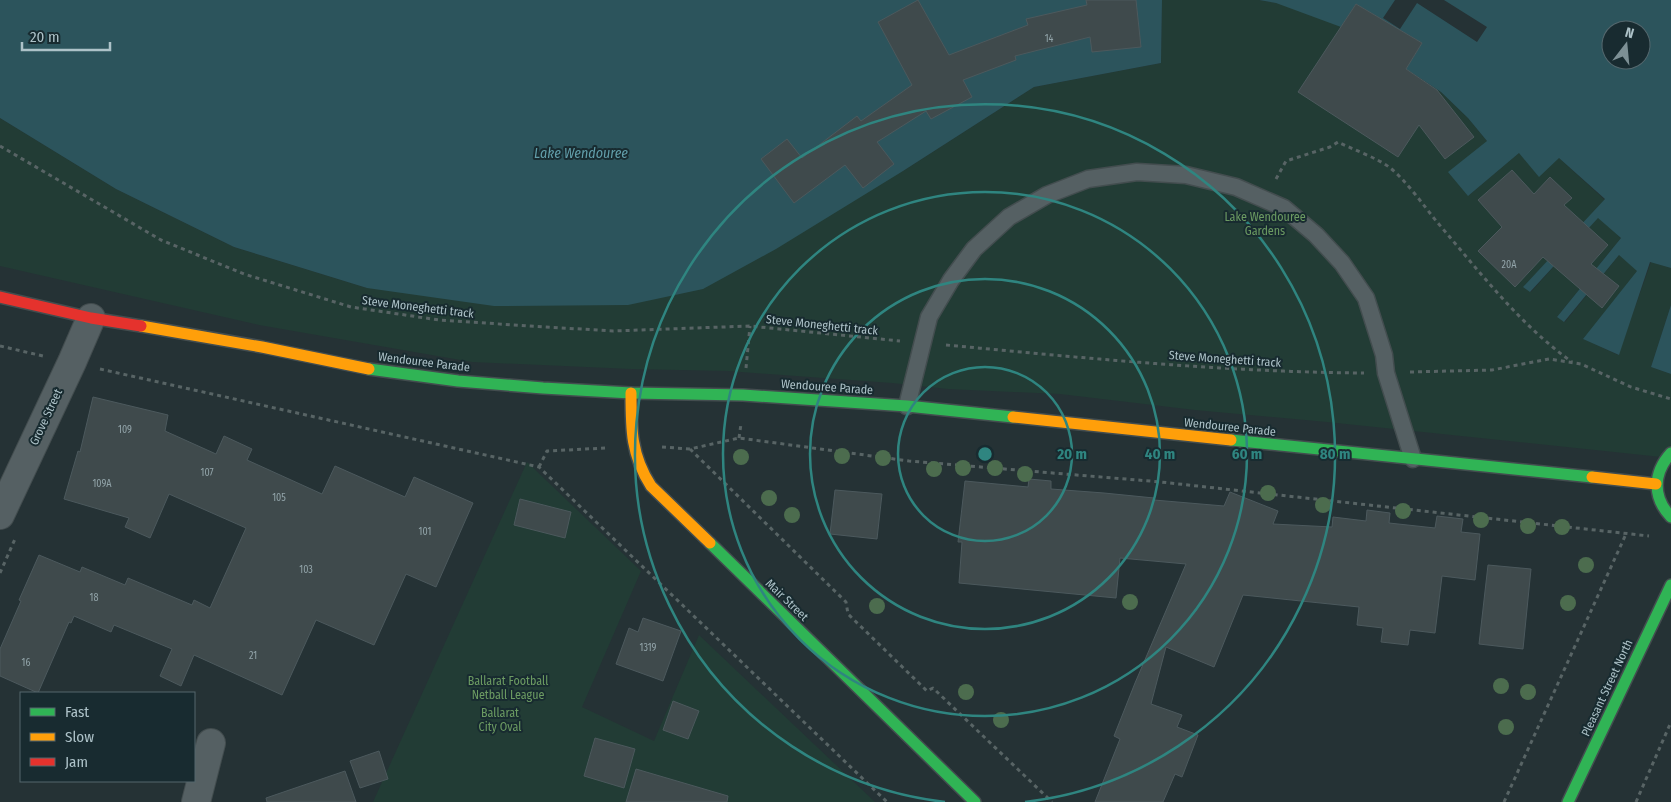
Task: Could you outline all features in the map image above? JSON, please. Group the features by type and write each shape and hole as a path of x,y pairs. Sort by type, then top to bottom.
{"street":[{"name":"Wendouree Parade","path":"0,297 91,318 262,347 389,372 458,381 631,393 743,395 907,406 1656,484"},
{"name":"Grove Street","path":"0,515 91,318"},
{"name":"Mair Street","path":"631,393 632,447 639,468 652,486 964,799"},
{"path":"1671,453 1658,470 1656,484 1658,498 1664,511 1671,518"},
{"name":"Pleasant Street North","path":"1568,802 1671,585"},
{"path":"196,802 211,743"}],"lane":[{"path":"907,406 929,317 951,280 974,249 1009,217 1046,195 1088,179 1137,172 1186,175 1236,187 1284,208 1316,235 1342,263 1366,298 1384,355 1386,373 1413,459"}],"path":[{"path":"1264,199 1286,161 1330,147 1338,142 1389,168 1409,188 1494,289 1553,349 1572,363"},
{"name":"Steve Moneghetti track","path":"0,146 161,240 244,274 351,307 439,320 613,331 750,326 1092,359 1285,372 1386,373 1492,370 1549,359 1581,364 1631,387 1671,399"},
{"path":"0,346 49,357"},
{"path":"92,368 539,467 887,802"},
{"path":"539,467 547,451 664,446 690,449 740,438 909,461 1161,482 1649,536 1657,539"},
{"path":"690,449 846,602 848,614 907,672 927,691 933,688 1052,802"},
{"path":"1504,802 1626,534"},
{"path":"1636,802 1671,722"}],"green space":[{"name":"Lake Wendouree Gardens","path":"1162,0 1259,0 1276,3 1356,4 1422,43 1406,69 1441,92 1468,118 1487,141 1468,196 1520,152 1559,158 1605,200 1524,287 1531,292 1598,217 1621,238 1557,317 1565,322 1619,255 1638,270 1584,339 1618,355 1651,262 1671,268 1671,305 1651,367 1671,374 1671,458 1195,410 1060,394 948,389 728,371 472,362 259,325 0,266 0,118 116,189 234,247 367,288 903,171 1034,87 1161,63"},
{"name":"Ballarat City Oval","path":"527,462 641,571 582,707 654,741 699,635 875,802 373,802"}],"water":[{"name":"Lake Wendouree","path":"0,0 1162,0 1161,63 1034,87 776,249 703,289 628,305 494,306 367,288 234,247 116,189 0,118"},
{"path":"1259,0 1671,0 1671,268 1650,262 1619,355 1583,339 1637,271 1619,255 1564,322 1557,317 1621,238 1598,218 1530,292 1523,287 1605,199 1559,158 1539,177 1519,153 1468,196 1448,172 1487,141 1468,118 1441,92 1406,69 1422,43 1356,4 1341,27 1276,3"},
{"path":"1671,305 1671,374 1651,367"}],"pier":[{"path":"1395,0 1444,0 1487,27 1477,42 1417,3 1400,29 1383,18"}],"building":[{"path":"918,0 949,55 1028,25 1026,19 1087,5 1086,0 1136,0 1141,47 1092,52 1090,37 1015,56 1016,60 963,80 972,97 931,119 926,111 877,142 894,164 863,188 845,165 794,203 761,159 787,139 802,158 857,116 861,121 912,85 878,22"},
{"path":"1356,4 1422,43 1406,69 1437,90 1474,137 1445,159 1419,125 1398,157 1298,92"},
{"path":"1512,170 1534,194 1550,177 1572,198 1564,205 1608,245 1591,264 1619,286 1602,308 1543,257 1515,287 1478,251 1502,227 1478,200"},
{"path":"93,397 168,415 165,431 216,454 224,436 252,449 247,460 322,494 335,466 405,497 414,477 473,503 436,587 406,574 374,645 316,620 282,695 194,655 181,686 160,676 172,649 114,625 111,632 74,616 71,623 69,622 38,692 36,692 0,676 0,649 39,555 80,572 82,567 125,585 128,578 192,605 194,600 210,608 246,528 169,494 150,538 125,527 129,518 64,499 78,451 80,452"},
{"path":"1029,479 1051,481 1051,489 1224,506 1230,492 1278,511 1273,524 1332,527 1333,517 1366,521 1367,510 1390,513 1389,523 1435,528 1437,516 1463,519 1461,532 1480,534 1475,580 1442,576 1435,633 1410,630 1408,645 1381,642 1383,628 1357,625 1359,607 1243,595 1214,667 1166,647 1151,704 1182,715 1177,727 1198,735 1182,777 1175,774 1163,802 1095,802 1120,739 1114,736 1186,564 1120,558 1116,598 959,583 962,542 958,542 965,481 1028,487"},
{"path":"835,490 882,494 877,539 830,534"},
{"path":"520,499 571,512 565,538 514,525"},
{"path":"1488,565 1531,569 1523,649 1479,644"},
{"path":"643,618 681,631 663,681 616,664 629,628 638,632"},
{"path":"673,701 699,711 688,739 663,730"},
{"path":"595,738 635,749 624,788 584,776"},
{"path":"379,751 388,779 360,788 350,761"},
{"path":"636,769 728,796 727,802 626,802"},
{"path":"345,771 356,802 267,802 266,798"}],"traffic: fast":[{"path":"369,369 458,381 543,388 631,393 743,395 907,406 1013,417"},
{"path":"1231,440 1592,477"},
{"path":"1671,453 1661,469 1657,485 1660,501 1671,517"},
{"path":"710,543 975,802"},
{"path":"1568,802 1671,585"}],"traffic: slow":[{"path":"141,326 262,347 369,369"},
{"path":"631,393 631,418 634,441 644,475 651,486 710,543"},
{"path":"1013,417 1231,440"},
{"path":"1592,477 1656,484"}],"traffic: jam":[{"path":"0,297 91,318 141,326"}],"park label":[{"name":"Ballarat Football Netball League","path":"508,688"}]}
